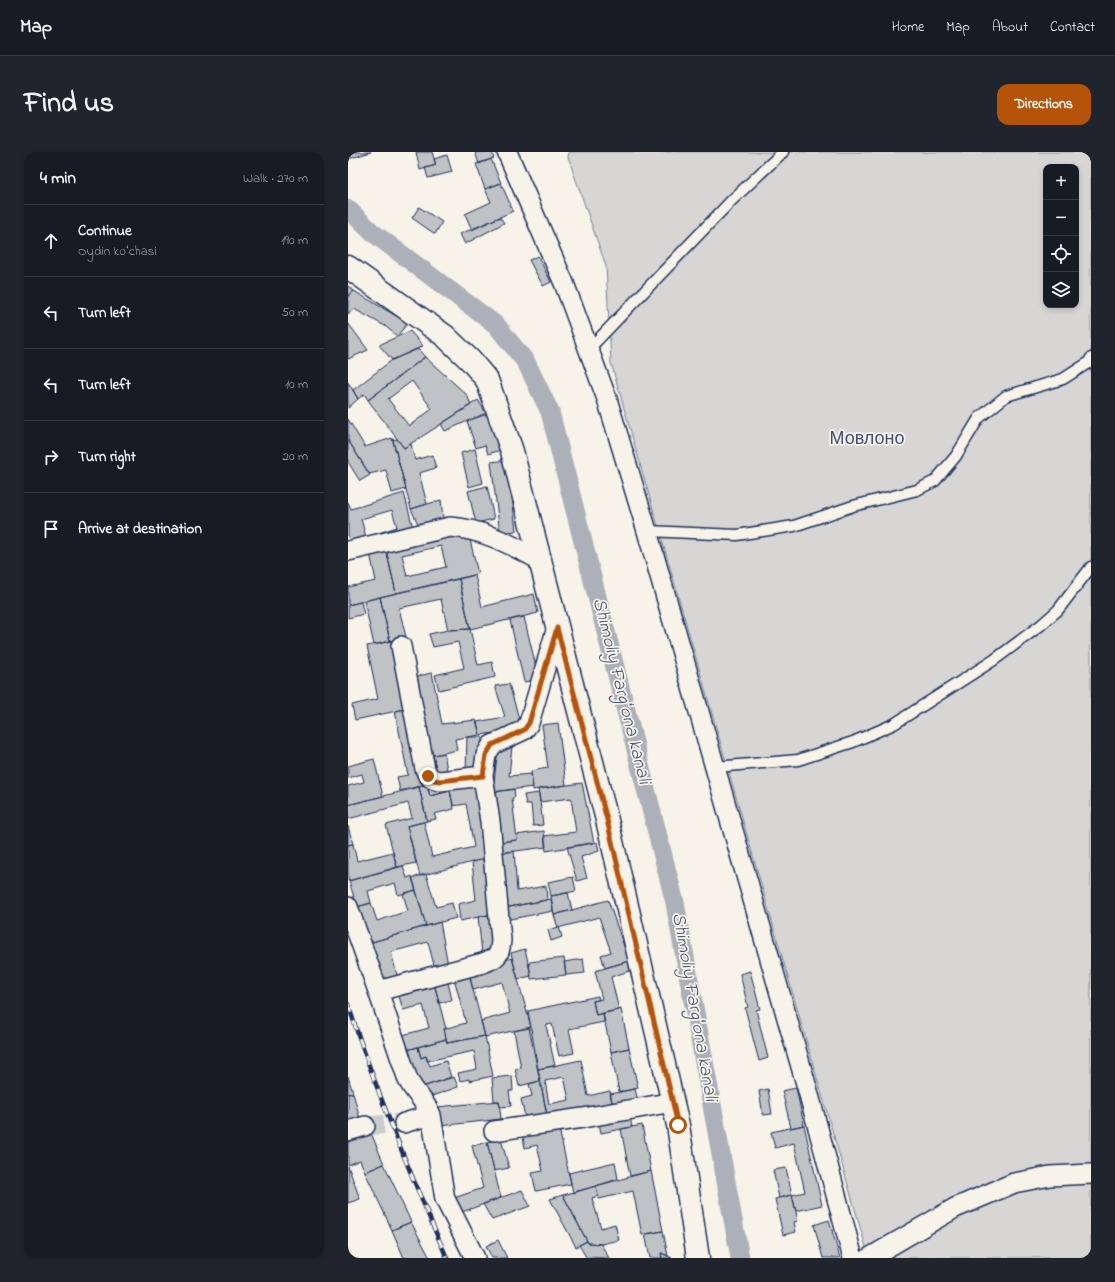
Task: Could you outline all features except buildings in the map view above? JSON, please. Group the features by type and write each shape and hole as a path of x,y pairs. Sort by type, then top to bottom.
{"street":[{"path":"507,152 564,283 607,399 647,531 806,1083 854,1258"},
{"path":"348,267 445,336 471,361 487,380 512,451 607,820 673,1102 698,1258"},
{"path":"348,551 450,527 466,528 481,532 540,560"},
{"path":"378,991 483,963 499,954 500,940 490,821 483,776 488,749 492,745 524,730 529,723 557,628"},
{"path":"401,646 425,769 428,776 434,780 440,781 483,776"},
{"path":"348,907 408,1080 415,1092 425,1102 431,1115 445,1199 475,1258"},
{"path":"494,1131 582,1118 673,1102"},
{"path":"404,1123 431,1115"},
{"path":"869,1258 955,1208 1014,1183 1050,1176 1089,1171"}],"lane":[{"path":"588,350 731,201 783,152"},
{"path":"647,531 737,535 794,526 853,506 917,490 935,481 956,456 979,418 1006,396 1063,380 1088,363 1091,358"},
{"path":"715,767 753,766 798,760 853,742 894,724 994,660 1041,625 1058,610 1091,567"}],"green space":[{"name":"Мовлоно","path":"569,152 1091,152 1091,1258 869,1258 611,363 606,266 568,157"}],"waterway":[{"name":"Shimoliy Fargʻona kanali","path":"348,209 372,232 496,325 526,362 550,412 675,903 740,1258"}],"tunnel":[{"path":"365,1126 404,1123"}],"railway":[{"path":"348,1004 370,1069 394,1132 447,1258"}],"route":[{"path":"428,776 434,780 440,781 483,776 488,749 505,738 524,730 529,723 557,628 607,820 678,1125"}]}
